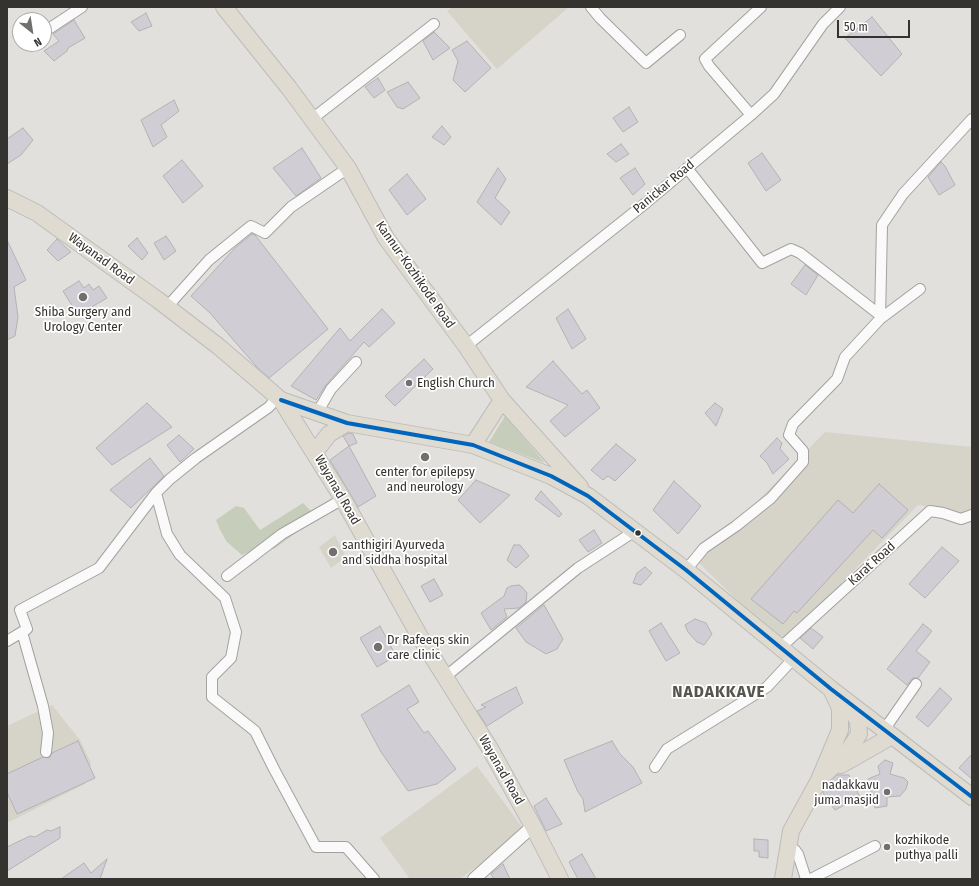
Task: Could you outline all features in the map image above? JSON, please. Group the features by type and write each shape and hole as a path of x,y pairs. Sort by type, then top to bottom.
{"main road":[{"name":"Kannur-Kozhikode Road","path":"224,7 312,119 348,168 386,238 466,346 502,400 588,496"},
{"name":"Wayanad Road","path":"7,198 37,213 167,307 218,346 279,398 315,452 343,498 420,637 489,747 533,826 560,879"},
{"path":"279,398 347,423 473,445 551,476 588,496 686,570 888,733 972,797"},
{"path":"473,445 502,400"},
{"path":"315,452 329,434 347,423"},
{"path":"783,879 791,831 819,780 847,752 858,734 858,721 838,693"},
{"path":"819,780 888,733"}],"street":[{"path":"52,27 82,7"},
{"path":"591,7 600,18 646,63 680,35"},
{"path":"751,115 709,66 705,58 761,7"},
{"name":"Panickar Road","path":"466,346 751,115 774,94 823,24 840,7"},
{"path":"312,119 434,24"},
{"path":"880,317 882,225 904,194 972,119"},
{"path":"167,307 209,260 251,226 265,233 291,207 348,168"},
{"path":"687,168 762,262 791,249 800,253 880,317"},
{"path":"686,570 704,548 736,526 771,498 803,462 803,450 789,435 793,424 837,379 845,357 880,317 920,289"},
{"path":"317,413 331,389 356,362"},
{"path":"7,641 26,629 20,610 99,568 156,493 196,458 269,407 279,398"},
{"path":"156,493 167,534 180,555 225,598 236,632 231,658 212,677 212,697 255,731 316,847 346,847 374,879"},
{"path":"227,576 282,534 343,498"},
{"name":"Karat Road","path":"781,647 930,511 943,513 961,519 972,516"},
{"path":"445,678 578,568 635,531"},
{"path":"22,632 43,706 48,733 46,752"},
{"path":"655,767 667,748 767,687 794,658"},
{"path":"888,733 916,684"},
{"path":"474,879 533,826"},
{"path":"811,879 876,846"},
{"path":"788,849 795,850 798,854 806,879"}],"shaded area":[{"path":"452,7 569,7 497,69 447,11"},
{"path":"825,432 972,447 972,508 962,513 918,505 782,644 698,562"},
{"name":"santhigiri Ayurveda and siddha hospital","path":"335,535 346,557 331,568 319,547"},
{"path":"52,705 80,740 91,763 85,784 9,822 7,820 7,726"},
{"path":"477,766 525,831 460,879 410,879 380,838"}],"green space":[{"path":"505,416 545,463 489,442"},
{"path":"303,503 317,517 274,549 262,546 242,555 227,542 216,520 236,506 244,508 260,530"}],"building":[{"path":"146,13 152,26 139,31 131,22"},
{"path":"872,17 902,54 881,76 845,38"},
{"path":"74,20 85,38 68,48 67,51 54,61 45,52 52,52 52,46 59,41 53,34"},
{"path":"434,32 450,48 433,60 423,41"},
{"path":"467,41 491,68 465,92 453,80 458,61 452,50"},
{"path":"378,78 385,90 374,98 365,87"},
{"path":"408,82 420,98 403,109 397,107 387,92"},
{"path":"174,100 179,111 161,125 167,137 153,147 141,120"},
{"path":"629,107 638,122 623,132 613,118"},
{"path":"442,126 451,137 444,145 432,137"},
{"path":"23,128 33,140 21,155 7,164 7,139"},
{"path":"621,144 629,154 616,162 607,154"},
{"path":"302,148 321,178 296,196 273,168"},
{"path":"762,153 781,180 766,191 748,163"},
{"path":"182,160 203,186 183,203 163,176"},
{"path":"941,162 945,166 955,185 939,195 928,177"},
{"path":"498,168 506,179 495,198 510,212 501,225 477,202"},
{"path":"635,168 645,184 633,195 620,178"},
{"path":"407,174 426,199 407,215 389,190"},
{"path":"252,234 255,235 328,329 269,378 256,366 210,313 191,296 235,248"},
{"path":"166,236 176,251 164,260 154,243"},
{"path":"137,238 148,253 142,260 128,246"},
{"path":"57,239 71,252 58,261 47,250"},
{"path":"7,240 26,280 14,287 18,317 15,336 7,340"},
{"path":"805,265 818,275 806,295 791,284"},
{"path":"79,281 84,288 89,284 93,290 99,286 107,298 78,315 63,291"},
{"path":"382,309 395,323 369,347 364,342 326,385 316,400 291,386 340,328 350,341"},
{"path":"568,309 586,339 572,349 556,318"},
{"name":"English Church","path":"424,359 433,369 395,406 385,396"},
{"path":"553,361 582,394 587,390 600,408 565,437 550,421 568,405 526,387"},
{"path":"147,403 172,427 112,465 96,448"},
{"path":"715,403 723,409 716,426 705,413"},
{"path":"349,433 353,434 357,443 349,446 343,436"},
{"path":"179,435 194,449 180,462 167,445"},
{"path":"777,438 782,443 780,449 789,459 773,474 767,463 760,456"},
{"path":"616,444 636,460 615,481 608,476 603,480 591,470"},
{"path":"349,446 376,496 358,507 330,460"},
{"path":"150,458 164,476 131,508 110,490"},
{"path":"476,480 510,495 480,523 458,500"},
{"path":"674,481 701,506 678,534 653,510"},
{"path":"879,484 908,510 882,538 873,530 797,613 794,611 783,624 751,599 838,500 853,513"},
{"path":"541,491 562,514 559,517 535,499"},
{"path":"594,530 602,543 588,552 579,540"},
{"path":"514,545 520,545 529,556 516,568 507,560"},
{"path":"942,547 959,561 925,598 909,584"},
{"path":"645,567 652,573 641,585 633,583 637,573"},
{"path":"434,579 443,595 430,602 421,586"},
{"path":"519,585 527,593 526,602 519,608 504,609 507,617 491,630 481,613 504,596 507,588"},
{"path":"544,605 563,639 557,649 546,654 526,642 516,628"},
{"path":"695,619 706,623 712,634 704,645 697,642 688,632 685,625"},
{"path":"661,623 680,653 666,661 649,631"},
{"path":"923,624 932,631 916,651 930,662 918,678 913,678 907,685 887,669"},
{"name":"Dr Rafeeqs skin care clinic","path":"380,626 396,656 377,667 360,638"},
{"path":"811,628 823,637 813,649 800,638"},
{"path":"409,685 419,702 407,709 424,733 428,731 456,769 437,784 408,791 381,752 361,715"},
{"path":"516,687 523,703 487,726 477,711 486,707 481,705"},
{"path":"940,688 952,699 928,727 916,717"},
{"path":"78,741 95,778 17,814 7,792 7,774 43,757 49,758 52,753"},
{"path":"612,741 620,754 633,767 642,783 585,812 583,799 578,792 564,760"},
{"path":"972,754 972,779 959,768"},
{"name":"nadakkavu juma masjid","path":"885,760 893,763 890,774 904,778 908,782 906,789 900,796 887,797 887,806 875,808 868,779 880,774 878,766"},
{"path":"837,775 849,775 860,797 835,810 823,792 828,782"},
{"path":"546,798 562,824 546,831 534,806"},
{"path":"60,827 60,838 7,871 7,847 30,836 35,837 47,830 51,831"},
{"path":"754,839 768,840 768,858 759,857 759,851 754,851"},
{"path":"582,854 596,879 578,879 569,862"},
{"path":"107,859 100,879 61,879 84,863 91,873"},
{"path":"503,864 510,879 494,879 491,874"}],"transit line":[{"path":"281,400 347,423 473,445 551,476 588,496 686,570 831,689 972,797"}],"place":[{"name":"Shiba Surgery and Urology Center","path":"83,297"},
{"name":"English Church","path":"409,383"},
{"name":"center for epilepsy and neurology","path":"425,457"},
{"name":"santhigiri Ayurveda and siddha hospital","path":"333,552"},
{"name":"Dr Rafeeqs skin care clinic","path":"378,647"},
{"name":"nadakkavu juma masjid","path":"887,792"},
{"name":"kozhikode puthya palli","path":"887,847"}],"district":[{"name":"NADAKKAVE","path":"719,692"}]}
